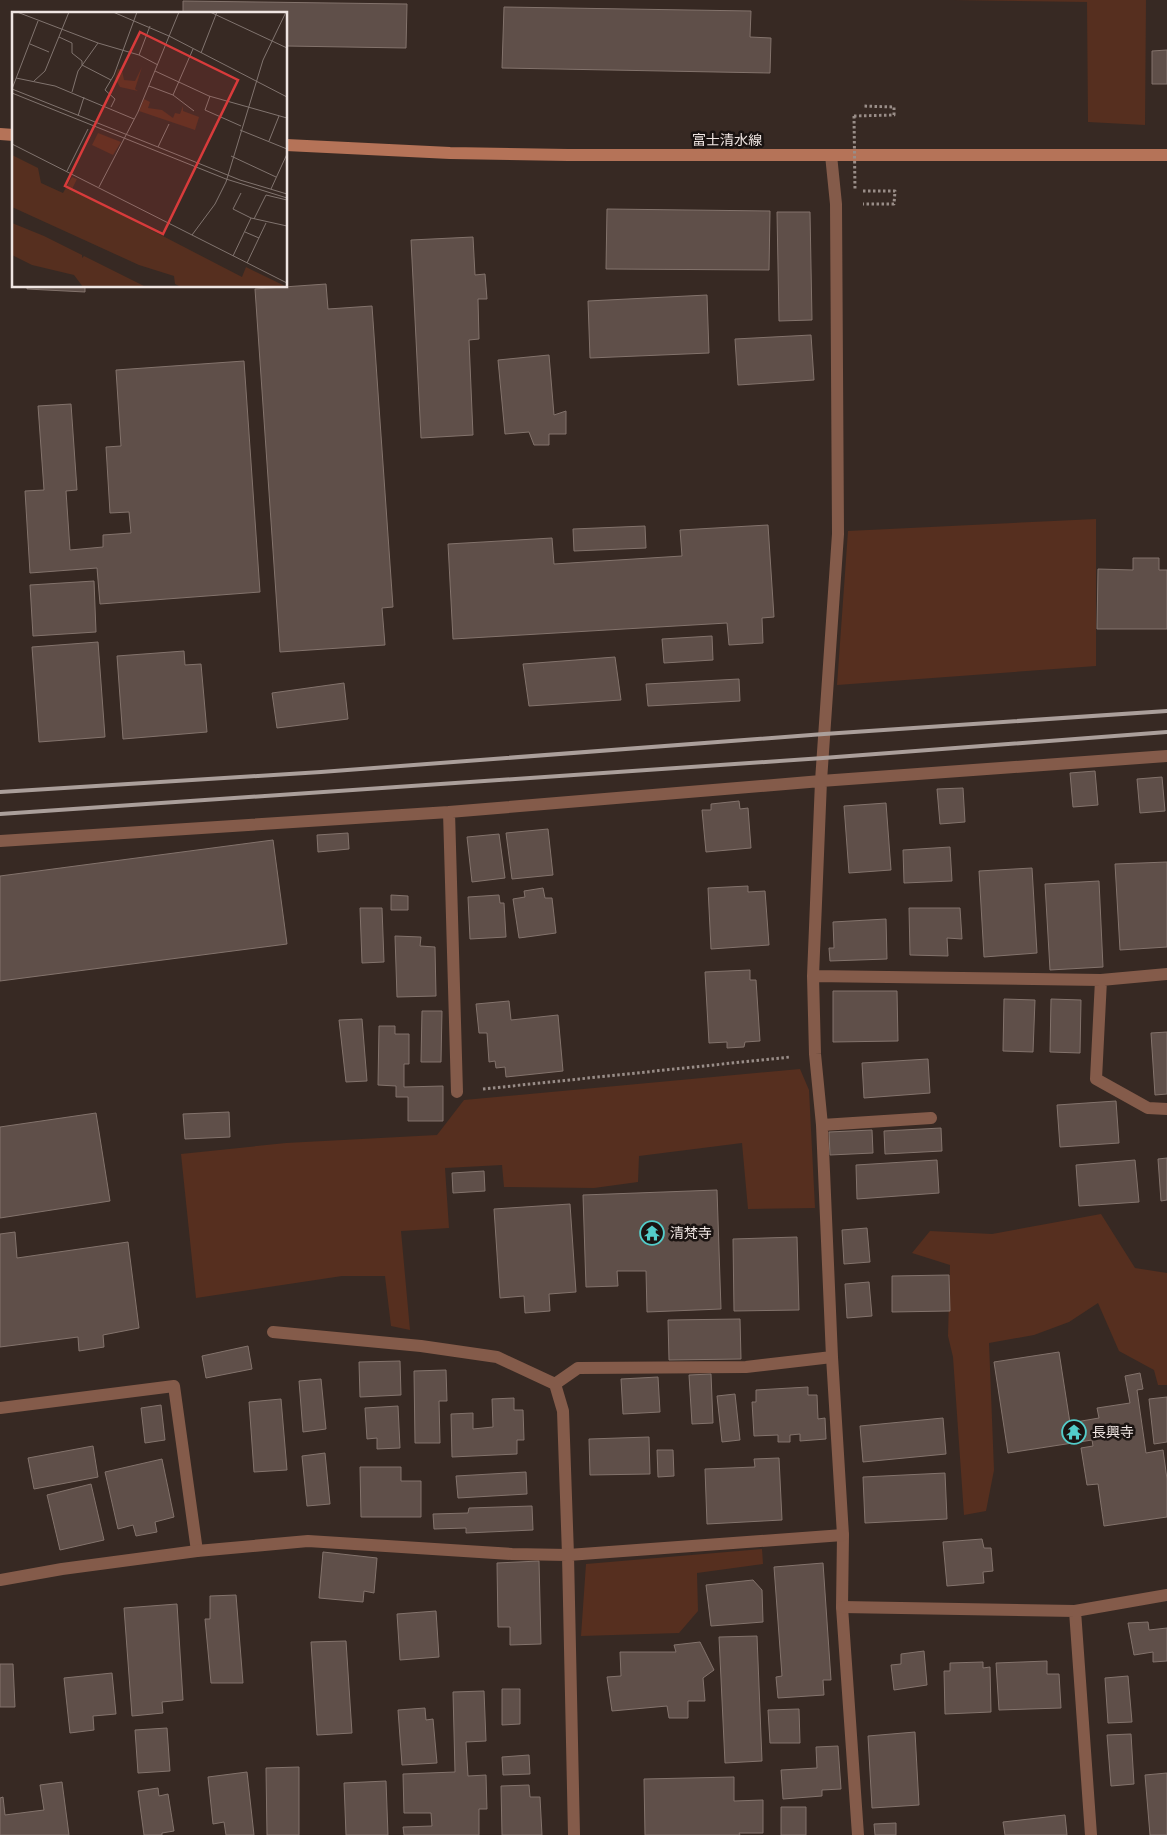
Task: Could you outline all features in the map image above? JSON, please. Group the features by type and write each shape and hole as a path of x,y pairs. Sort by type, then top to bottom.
{"main road":[{"name":"富士清水線","path":"288,145 460,153 568,155 1167,155"}],"street":[{"path":"831,155 836,204 838,534 821,781 813,976 815,1054 822,1125 832,1357 843,1535 842,1607 858,1835"},
{"path":"0,841 449,812 821,781 1167,756"},
{"path":"449,812 457,1092"},
{"path":"813,976 1101,980 1167,974"},
{"path":"1101,980 1096,1078 1148,1108 1167,1109"},
{"path":"822,1125 931,1118"},
{"path":"273,1332 421,1346 497,1357 555,1384 563,1411 574,1835"},
{"path":"555,1384 578,1368 746,1367 832,1357"},
{"path":"0,1408 174,1386 197,1551"},
{"path":"0,1580 62,1569 197,1551 308,1541 512,1554 568,1555 843,1535"},
{"path":"842,1607 1075,1611 1167,1595"},
{"path":"1075,1611 1091,1835"}],"path":[{"path":"860,204 894,204 895,190 855,191 854,116 894,115 894,107 862,106"},
{"path":"457,1092 815,1054"}],"shaded area":[{"path":"953,0 1146,0 1145,125 1088,122 1087,2"},
{"path":"1096,519 1096,666 837,685 848,531"},
{"path":"800,1069 809,1090 815,1208 748,1209 742,1143 639,1156 638,1182 594,1188 504,1187 502,1165 445,1168 449,1228 401,1231 410,1330 391,1326 385,1276 342,1276 196,1298 181,1154 286,1143 437,1135 464,1100"},
{"path":"1101,1214 1135,1268 1167,1273 1167,1385 1158,1385 1154,1370 1119,1351 1098,1303 1069,1322 1034,1335 989,1343 994,1470 986,1511 964,1515 953,1357 948,1336 950,1265 912,1253 930,1231 992,1234"},
{"path":"762,1549 763,1564 697,1573 698,1611 679,1633 581,1636 586,1564"}],"building":[{"path":"183,1 407,4 406,48 288,46 288,12 183,12"},
{"path":"504,7 751,11 750,37 771,38 770,73 502,68"},
{"path":"1167,50 1167,84 1152,84 1152,51"},
{"path":"607,209 770,211 769,270 606,269"},
{"path":"777,212 810,212 812,320 779,321"},
{"path":"473,237 475,275 485,274 487,299 478,299 479,339 469,340 473,435 421,438 411,240"},
{"path":"326,284 328,309 372,306 393,607 382,608 385,645 280,652 255,289"},
{"path":"85,288 85,292 27,289"},
{"path":"707,295 709,353 590,358 588,301"},
{"path":"811,335 814,380 738,385 735,339"},
{"path":"549,355 554,415 566,411 566,434 549,434 549,445 534,445 529,432 505,434 498,360"},
{"path":"244,361 260,592 100,604 97,568 30,573 25,491 44,490 38,406 71,404 77,490 66,491 70,550 103,547 103,535 131,533 129,512 110,513 106,447 121,446 116,370"},
{"path":"768,525 774,617 762,618 763,643 729,645 727,623 453,639 448,544 552,538 554,564 682,556 680,530"},
{"path":"645,526 646,548 574,551 573,529"},
{"path":"1133,558 1159,558 1159,570 1167,570 1167,629 1097,629 1098,569 1133,570"},
{"path":"94,581 96,632 33,636 30,585"},
{"path":"712,636 713,660 664,663 662,639"},
{"path":"98,642 105,737 39,742 32,647"},
{"path":"184,651 185,665 201,664 207,732 123,739 117,656"},
{"path":"615,657 621,700 529,706 523,664"},
{"path":"739,679 740,701 648,706 646,684"},
{"path":"344,683 348,719 277,728 272,693"},
{"path":"1095,771 1098,805 1073,807 1070,773"},
{"path":"1162,777 1165,811 1140,813 1137,779"},
{"path":"963,788 965,822 940,824 937,789"},
{"path":"739,801 740,809 748,808 751,848 706,852 702,810 711,810 711,804"},
{"path":"886,803 891,870 849,873 844,806"},
{"path":"548,829 553,875 512,879 506,833"},
{"path":"348,833 349,849 318,852 317,835"},
{"path":"499,834 505,878 472,882 467,837"},
{"path":"273,840 287,944 0,981 0,876"},
{"path":"950,847 952,881 904,883 903,850"},
{"path":"1167,862 1167,947 1120,950 1115,864"},
{"path":"1032,868 1037,953 984,957 979,871"},
{"path":"1099,881 1103,967 1050,970 1045,884"},
{"path":"748,886 748,892 765,891 769,945 711,949 708,888"},
{"path":"543,888 545,898 552,898 556,933 519,938 513,899 525,897 524,891"},
{"path":"391,895 408,896 408,910 391,910"},
{"path":"499,895 500,903 504,903 506,937 470,939 468,897"},
{"path":"360,908 382,908 384,962 362,963"},
{"path":"909,908 960,908 962,939 947,938 948,956 910,955"},
{"path":"886,919 887,959 830,961 829,948 834,948 833,922"},
{"path":"395,936 421,937 420,946 435,947 436,996 397,997"},
{"path":"750,970 750,980 756,980 760,1041 745,1042 744,1047 727,1048 727,1042 709,1043 705,972"},
{"path":"833,991 897,991 898,1041 833,1042"},
{"path":"1004,999 1035,1000 1033,1052 1003,1051"},
{"path":"1051,999 1081,1000 1080,1053 1050,1052"},
{"path":"509,1001 511,1020 558,1015 563,1071 506,1077 505,1067 496,1068 495,1061 489,1062 487,1033 479,1033 476,1004"},
{"path":"422,1011 442,1011 441,1062 421,1062"},
{"path":"362,1019 367,1081 346,1082 339,1020"},
{"path":"379,1026 395,1026 395,1034 409,1034 409,1064 404,1064 404,1087 443,1086 443,1121 408,1121 408,1097 396,1097 396,1086 378,1085"},
{"path":"1167,1032 1167,1094 1155,1095 1151,1033"},
{"path":"928,1059 930,1093 864,1098 862,1063"},
{"path":"1116,1101 1119,1143 1060,1147 1057,1105"},
{"path":"229,1112 230,1137 185,1139 183,1114"},
{"path":"96,1113 110,1201 0,1218 0,1127"},
{"path":"941,1128 942,1151 885,1154 884,1131"},
{"path":"872,1130 873,1153 830,1155 829,1132"},
{"path":"1167,1158 1167,1200 1161,1201 1158,1159"},
{"path":"937,1160 939,1193 857,1199 856,1165"},
{"path":"1135,1160 1139,1202 1079,1206 1076,1165"},
{"path":"484,1171 485,1191 453,1193 452,1173"},
{"name":"清梵寺","path":"717,1190 721,1309 647,1312 646,1271 617,1271 618,1286 586,1287 583,1195"},
{"path":"570,1204 576,1292 549,1294 550,1311 525,1313 524,1296 500,1298 494,1209"},
{"path":"867,1228 870,1262 844,1264 842,1230"},
{"path":"15,1232 17,1258 128,1242 139,1328 103,1335 104,1347 79,1351 78,1337 0,1347 0,1234"},
{"path":"797,1237 799,1310 734,1311 733,1239"},
{"path":"949,1275 950,1311 892,1312 892,1276"},
{"path":"869,1282 872,1316 847,1318 845,1284"},
{"path":"740,1319 741,1359 669,1360 668,1320"},
{"path":"248,1346 252,1369 206,1378 202,1356"},
{"name":"長興寺","path":"1059,1352 1070,1423 1099,1418 1097,1408 1130,1403 1125,1376 1140,1373 1143,1389 1137,1390 1146,1453 1163,1450 1167,1479 1167,1517 1104,1526 1098,1484 1087,1485 1081,1448 1093,1446 1092,1440 1008,1453 994,1362"},
{"path":"400,1361 401,1395 360,1397 359,1362"},
{"path":"446,1370 447,1401 439,1401 440,1443 415,1443 414,1371"},
{"path":"711,1374 713,1423 692,1424 689,1375"},
{"path":"658,1377 660,1412 623,1414 621,1379"},
{"path":"321,1379 326,1429 303,1432 299,1381"},
{"path":"808,1387 808,1395 817,1395 818,1419 825,1418 826,1439 800,1441 800,1434 790,1435 790,1442 778,1442 778,1435 754,1436 752,1402 756,1402 756,1390"},
{"path":"735,1394 740,1440 722,1442 717,1396"},
{"path":"1167,1397 1167,1442 1154,1444 1149,1399"},
{"path":"514,1398 514,1410 523,1410 524,1440 517,1440 517,1454 452,1457 451,1414 473,1413 473,1429 493,1427 492,1399"},
{"path":"281,1399 287,1470 254,1472 249,1402"},
{"path":"161,1405 165,1440 145,1443 141,1408"},
{"path":"398,1406 400,1448 377,1449 377,1438 367,1439 365,1408"},
{"path":"943,1418 946,1454 863,1462 860,1426"},
{"path":"649,1437 650,1474 590,1475 589,1439"},
{"path":"93,1446 98,1477 34,1489 28,1458"},
{"path":"657,1450 673,1450 674,1476 658,1477"},
{"path":"325,1453 330,1504 307,1506 302,1456"},
{"path":"779,1458 782,1520 707,1524 705,1469 755,1467 754,1459"},
{"path":"162,1459 174,1517 155,1522 157,1532 136,1536 133,1525 118,1529 105,1472"},
{"path":"360,1467 401,1467 401,1481 421,1481 421,1517 361,1517"},
{"path":"526,1472 527,1494 458,1498 456,1476"},
{"path":"945,1473 947,1519 865,1523 863,1477"},
{"path":"91,1484 104,1540 60,1550 47,1495"},
{"path":"532,1506 533,1530 466,1533 466,1528 434,1529 433,1514 468,1513 469,1508"},
{"path":"982,1539 984,1548 991,1548 993,1571 983,1572 984,1583 947,1586 943,1542"},
{"path":"323,1552 377,1558 374,1593 364,1591 363,1602 319,1598"},
{"path":"539,1561 541,1644 510,1645 510,1627 498,1627 497,1563"},
{"path":"823,1563 831,1680 823,1680 824,1695 778,1698 776,1677 782,1676 774,1567"},
{"path":"753,1580 762,1590 763,1622 711,1626 706,1585"},
{"path":"236,1595 243,1683 211,1683 205,1619 210,1619 210,1596"},
{"path":"177,1604 183,1700 162,1702 163,1713 132,1716 124,1608"},
{"path":"436,1611 439,1657 400,1660 397,1614"},
{"path":"1148,1622 1149,1630 1167,1628 1167,1661 1153,1662 1153,1652 1134,1655 1128,1623"},
{"path":"757,1636 762,1761 725,1763 719,1637"},
{"path":"346,1641 352,1733 317,1735 311,1642"},
{"path":"700,1642 714,1670 703,1678 705,1701 688,1701 688,1718 669,1718 667,1706 612,1711 607,1677 621,1676 620,1652 676,1652 674,1645"},
{"path":"924,1651 927,1685 894,1690 891,1665 901,1664 901,1654"},
{"path":"1047,1661 1047,1674 1059,1674 1061,1708 999,1710 996,1663"},
{"path":"983,1662 983,1668 990,1667 991,1712 945,1714 944,1671 950,1671 950,1663"},
{"path":"0,1664 13,1664 15,1707 0,1707"},
{"path":"112,1673 116,1714 93,1716 94,1730 70,1733 64,1678"},
{"path":"1128,1676 1132,1722 1108,1723 1105,1678"},
{"path":"502,1689 520,1689 520,1724 502,1725"},
{"path":"484,1691 486,1741 466,1742 468,1776 486,1775 487,1809 479,1809 479,1835 404,1835 403,1827 432,1826 431,1813 404,1813 403,1774 455,1772 453,1692"},
{"path":"425,1708 426,1720 433,1719 437,1763 402,1765 398,1710"},
{"path":"799,1709 800,1743 770,1743 768,1710"},
{"path":"167,1728 170,1771 138,1773 135,1730"},
{"path":"915,1732 919,1805 872,1808 868,1736"},
{"path":"1131,1734 1134,1784 1111,1786 1107,1735"},
{"path":"838,1746 841,1789 822,1790 822,1796 783,1799 781,1770 817,1768 816,1747"},
{"path":"529,1755 530,1774 503,1775 502,1757"},
{"path":"299,1767 299,1835 267,1835 266,1768"},
{"path":"247,1772 254,1835 226,1835 224,1822 213,1824 208,1777"},
{"path":"1167,1773 1167,1835 1150,1835 1145,1775"},
{"path":"734,1777 734,1801 763,1800 763,1833 739,1833 740,1835 645,1835 644,1779"},
{"path":"386,1781 388,1835 346,1835 344,1783"},
{"path":"62,1782 69,1835 0,1835 0,1798 3,1797 5,1815 44,1810 40,1785"},
{"path":"529,1785 530,1797 540,1797 542,1835 502,1835 501,1786"},
{"path":"158,1788 159,1796 168,1794 174,1831 162,1833 162,1835 144,1835 138,1791"},
{"path":"781,1807 806,1807 806,1835 781,1835"},
{"path":"1065,1815 1067,1835 1005,1835 1003,1822"},
{"path":"896,1823 896,1835 875,1835 874,1824"}],"railway":[{"path":"0,792 321,772 824,734 1167,711"},
{"path":"0,814 823,758 1167,732"}],"place":[{"name":"清梵寺","path":"652,1233"},
{"name":"長興寺","path":"1074,1432"}]}
